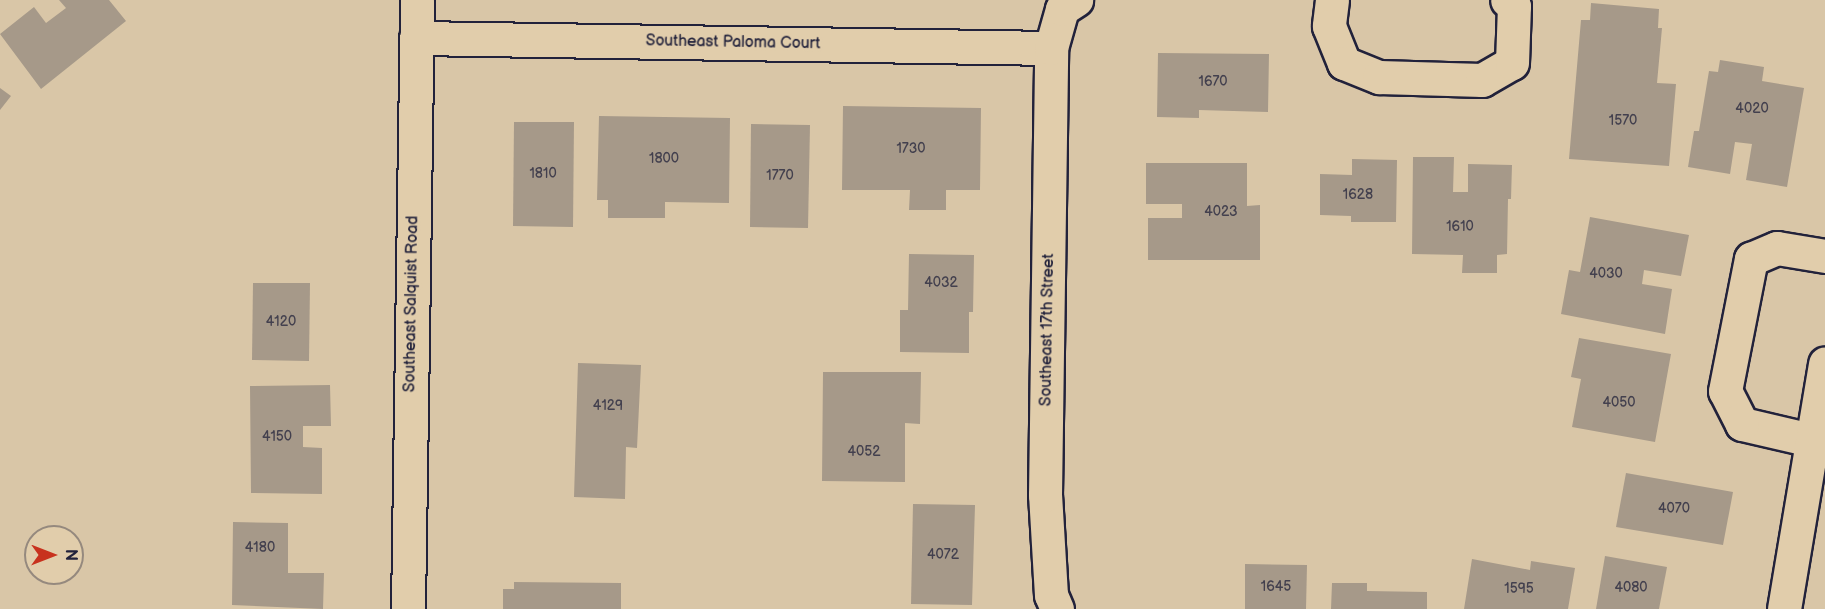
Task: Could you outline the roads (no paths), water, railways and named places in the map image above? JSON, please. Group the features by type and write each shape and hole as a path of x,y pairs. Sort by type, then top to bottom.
{"street":[{"name":"Southeast Salquist Road","path":"408,609 417,0"},
{"name":"Southeast 17th Street","path":"1057,609 1051,595 1045,495 1051,48 1062,9 1076,0"},
{"path":"1332,0 1329,26 1344,63 1379,77 1482,80 1512,63 1514,6 1507,0"},
{"name":"Southeast Paloma Court","path":"416,38 1051,48"},
{"path":"1811,440 1742,424 1725,391 1751,259 1777,248 1825,256"},
{"path":"1784,609 1825,363"}]}
